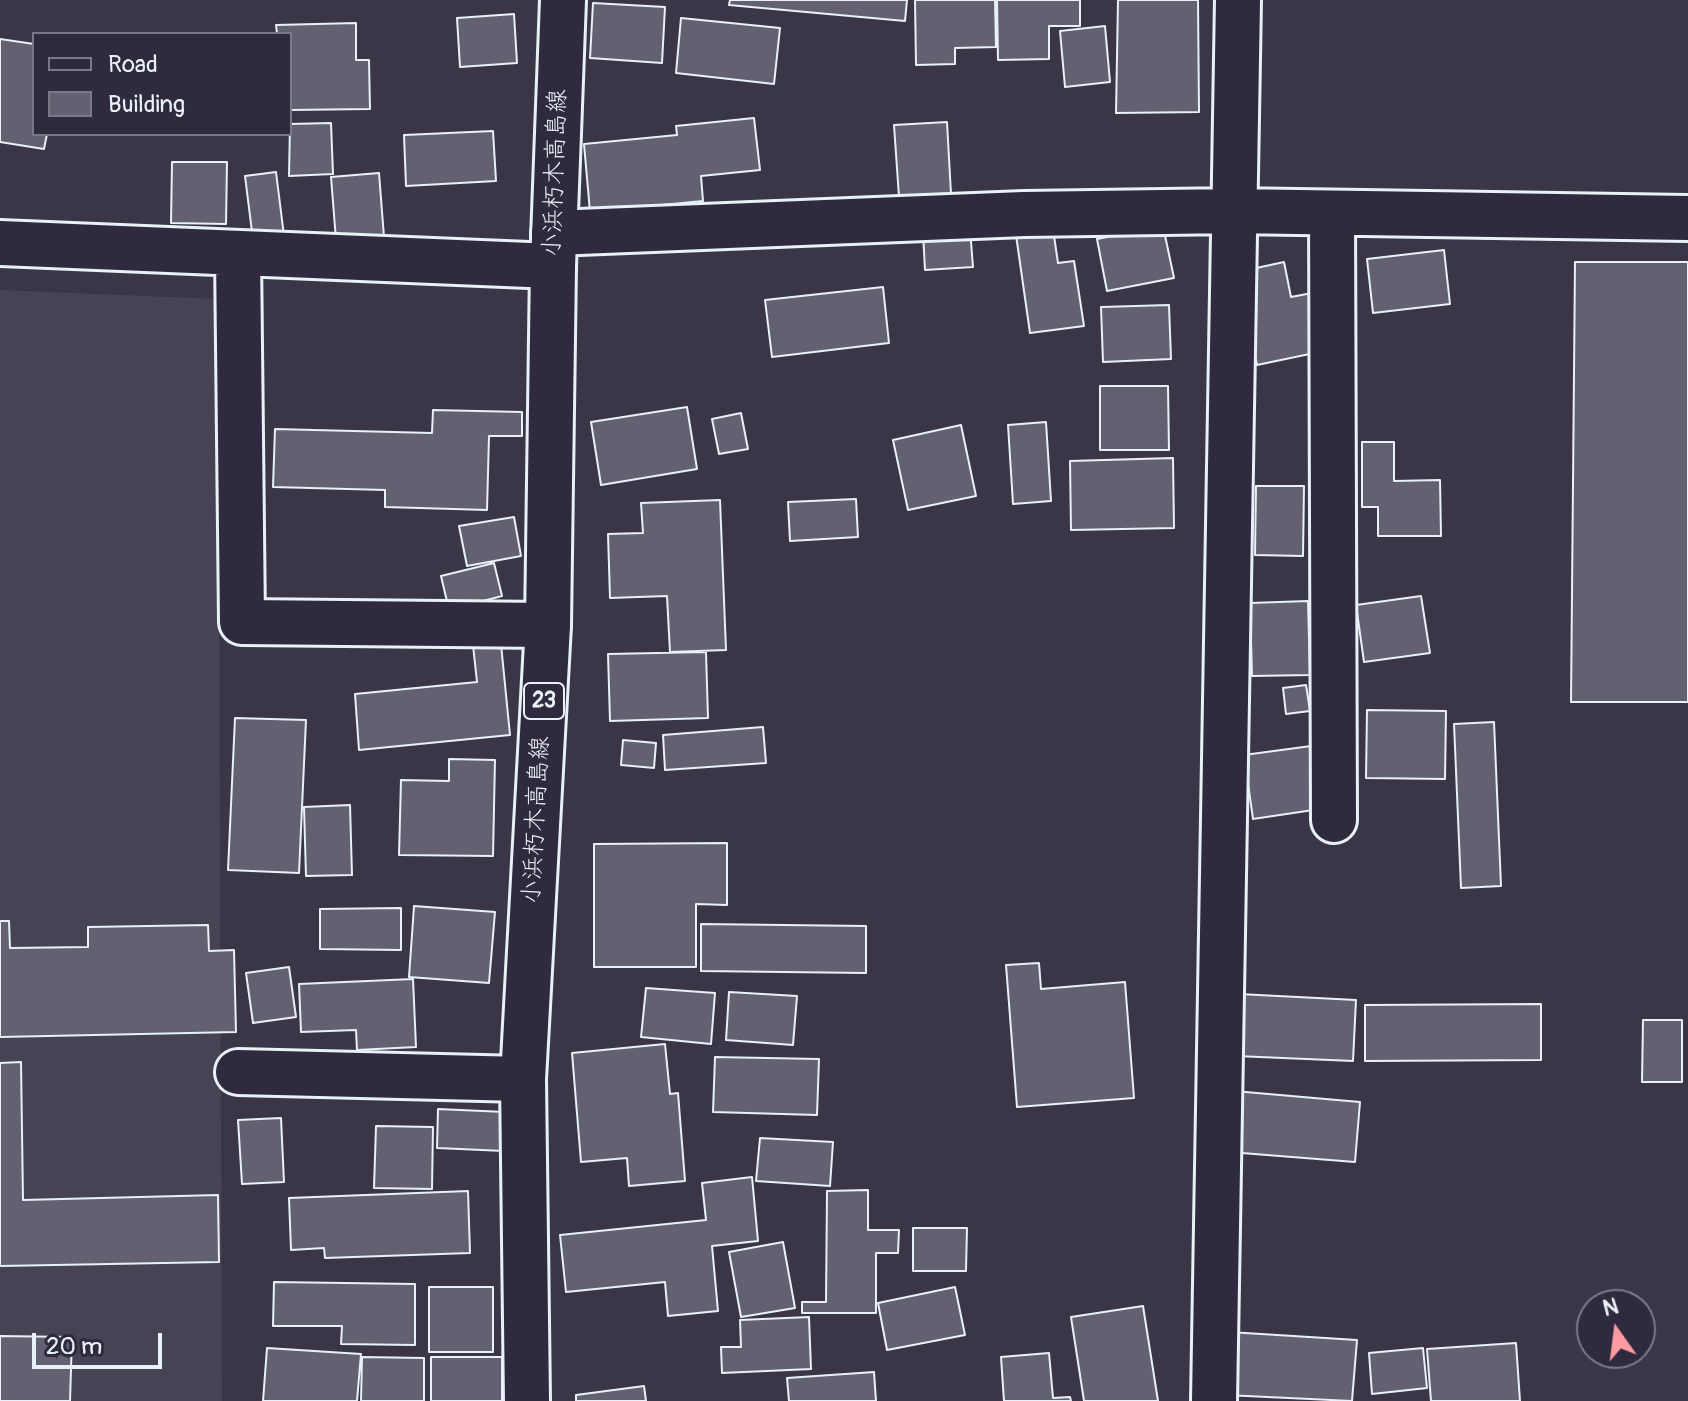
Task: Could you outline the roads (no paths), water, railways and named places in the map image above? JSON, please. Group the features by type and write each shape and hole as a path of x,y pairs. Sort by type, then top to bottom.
{"street":[{"name":"小浜朽木高島線","path":"527,1401 523,1079 548,625 554,250 563,0"},
{"path":"1214,1401 1238,0"},
{"path":"0,243 238,253 554,250 1024,214 1233,211 1688,218"},
{"path":"1332,213 1334,820"},
{"path":"238,253 242,622 548,625"},
{"path":"238,1072 523,1079"}]}
